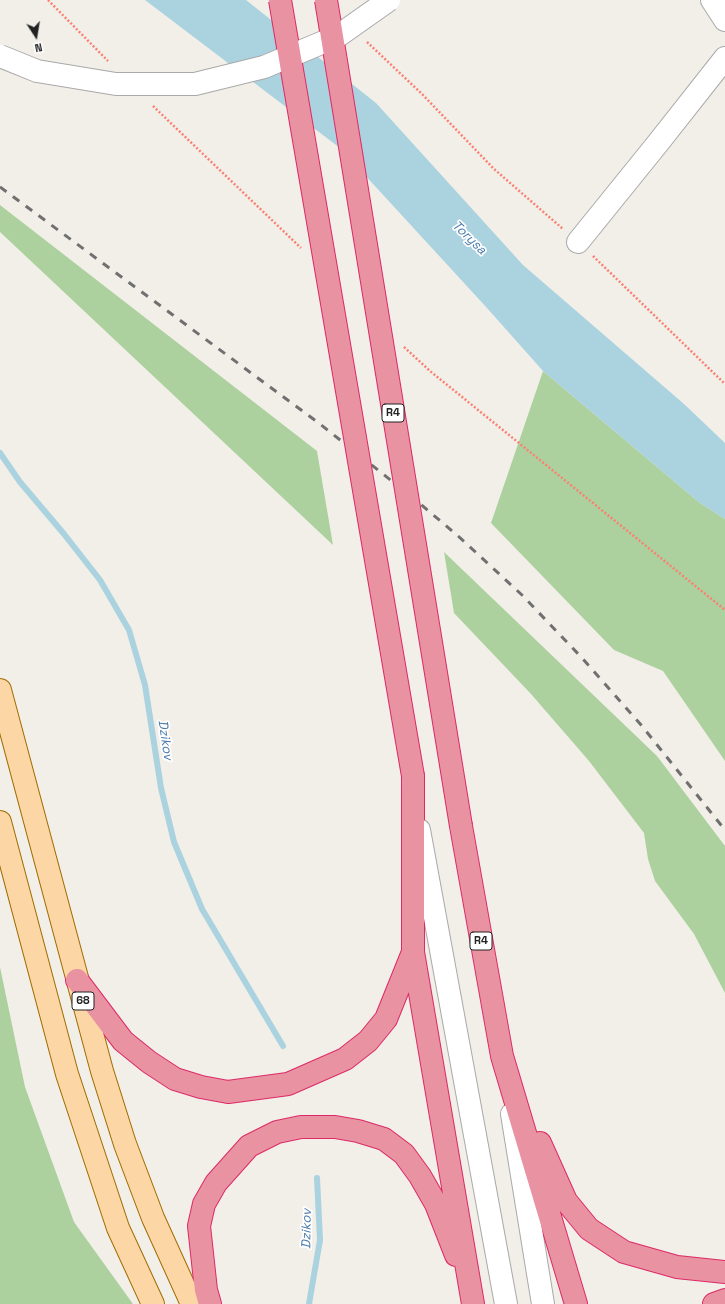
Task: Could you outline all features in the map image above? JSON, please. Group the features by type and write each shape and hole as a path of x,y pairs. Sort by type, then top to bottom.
{"highway":[{"path":"280,0 413,776 413,952 473,1300"},
{"name":"R4","path":"326,0 460,826 502,1056"},
{"path":"77,980 123,1040 149,1062 175,1079 201,1087 228,1092 288,1084 345,1060 368,1041 386,1019 413,952"},
{"path":"502,1056 566,1201 589,1229 624,1252 676,1267 725,1272"},
{"path":"502,1056 576,1304"},
{"path":"210,1304 206,1290 199,1226 204,1204 216,1183 249,1146 277,1132 301,1127 335,1127 358,1131 384,1139 404,1154 420,1176 436,1204 473,1300"},
{"path":"714,1304 725,1300"}],"main road":[{"name":"68","path":"0,690 102,1071 125,1144 154,1218 192,1304"},
{"path":"0,822 67,1074 118,1228 153,1304"}],"lane":[{"path":"0,56 37,71 116,84 195,84 264,67 338,36 389,0"},
{"path":"712,0 725,20"},
{"path":"578,242 725,58"},
{"path":"413,776 421,842 506,1304"},
{"name":"R4","path":"502,1056 543,1304"}],"path":[{"path":"48,0 108,61"},
{"path":"366,42 422,94 494,169 578,242 725,384"},
{"path":"152,105 305,252"},
{"path":"401,344 430,371 725,610"}],"green space":[{"path":"0,205 317,451 333,545 0,232"},
{"path":"543,371 700,503 725,519 725,761 663,671 614,650 491,523"},
{"path":"444,552 657,756 725,846 725,993 694,934 655,881 648,859 644,833 589,761 531,694 454,613"},
{"path":"0,967 25,1087 74,1222 133,1304 0,1304"}],"water":[{"name":"Torysa","path":"145,0 246,0 376,103 523,265 684,404 725,443 725,519 700,503 543,371 340,148"}],"waterway":[{"name":"Dzikov","path":"0,453 20,482 64,534 100,580 129,630 145,685 161,788 174,842 202,909 283,1046"},
{"name":"Dzikov","path":"309,1304 320,1240 317,1178"}],"railway":[{"path":"0,187 320,424 457,535 522,595 583,659 642,726 725,830"}]}
